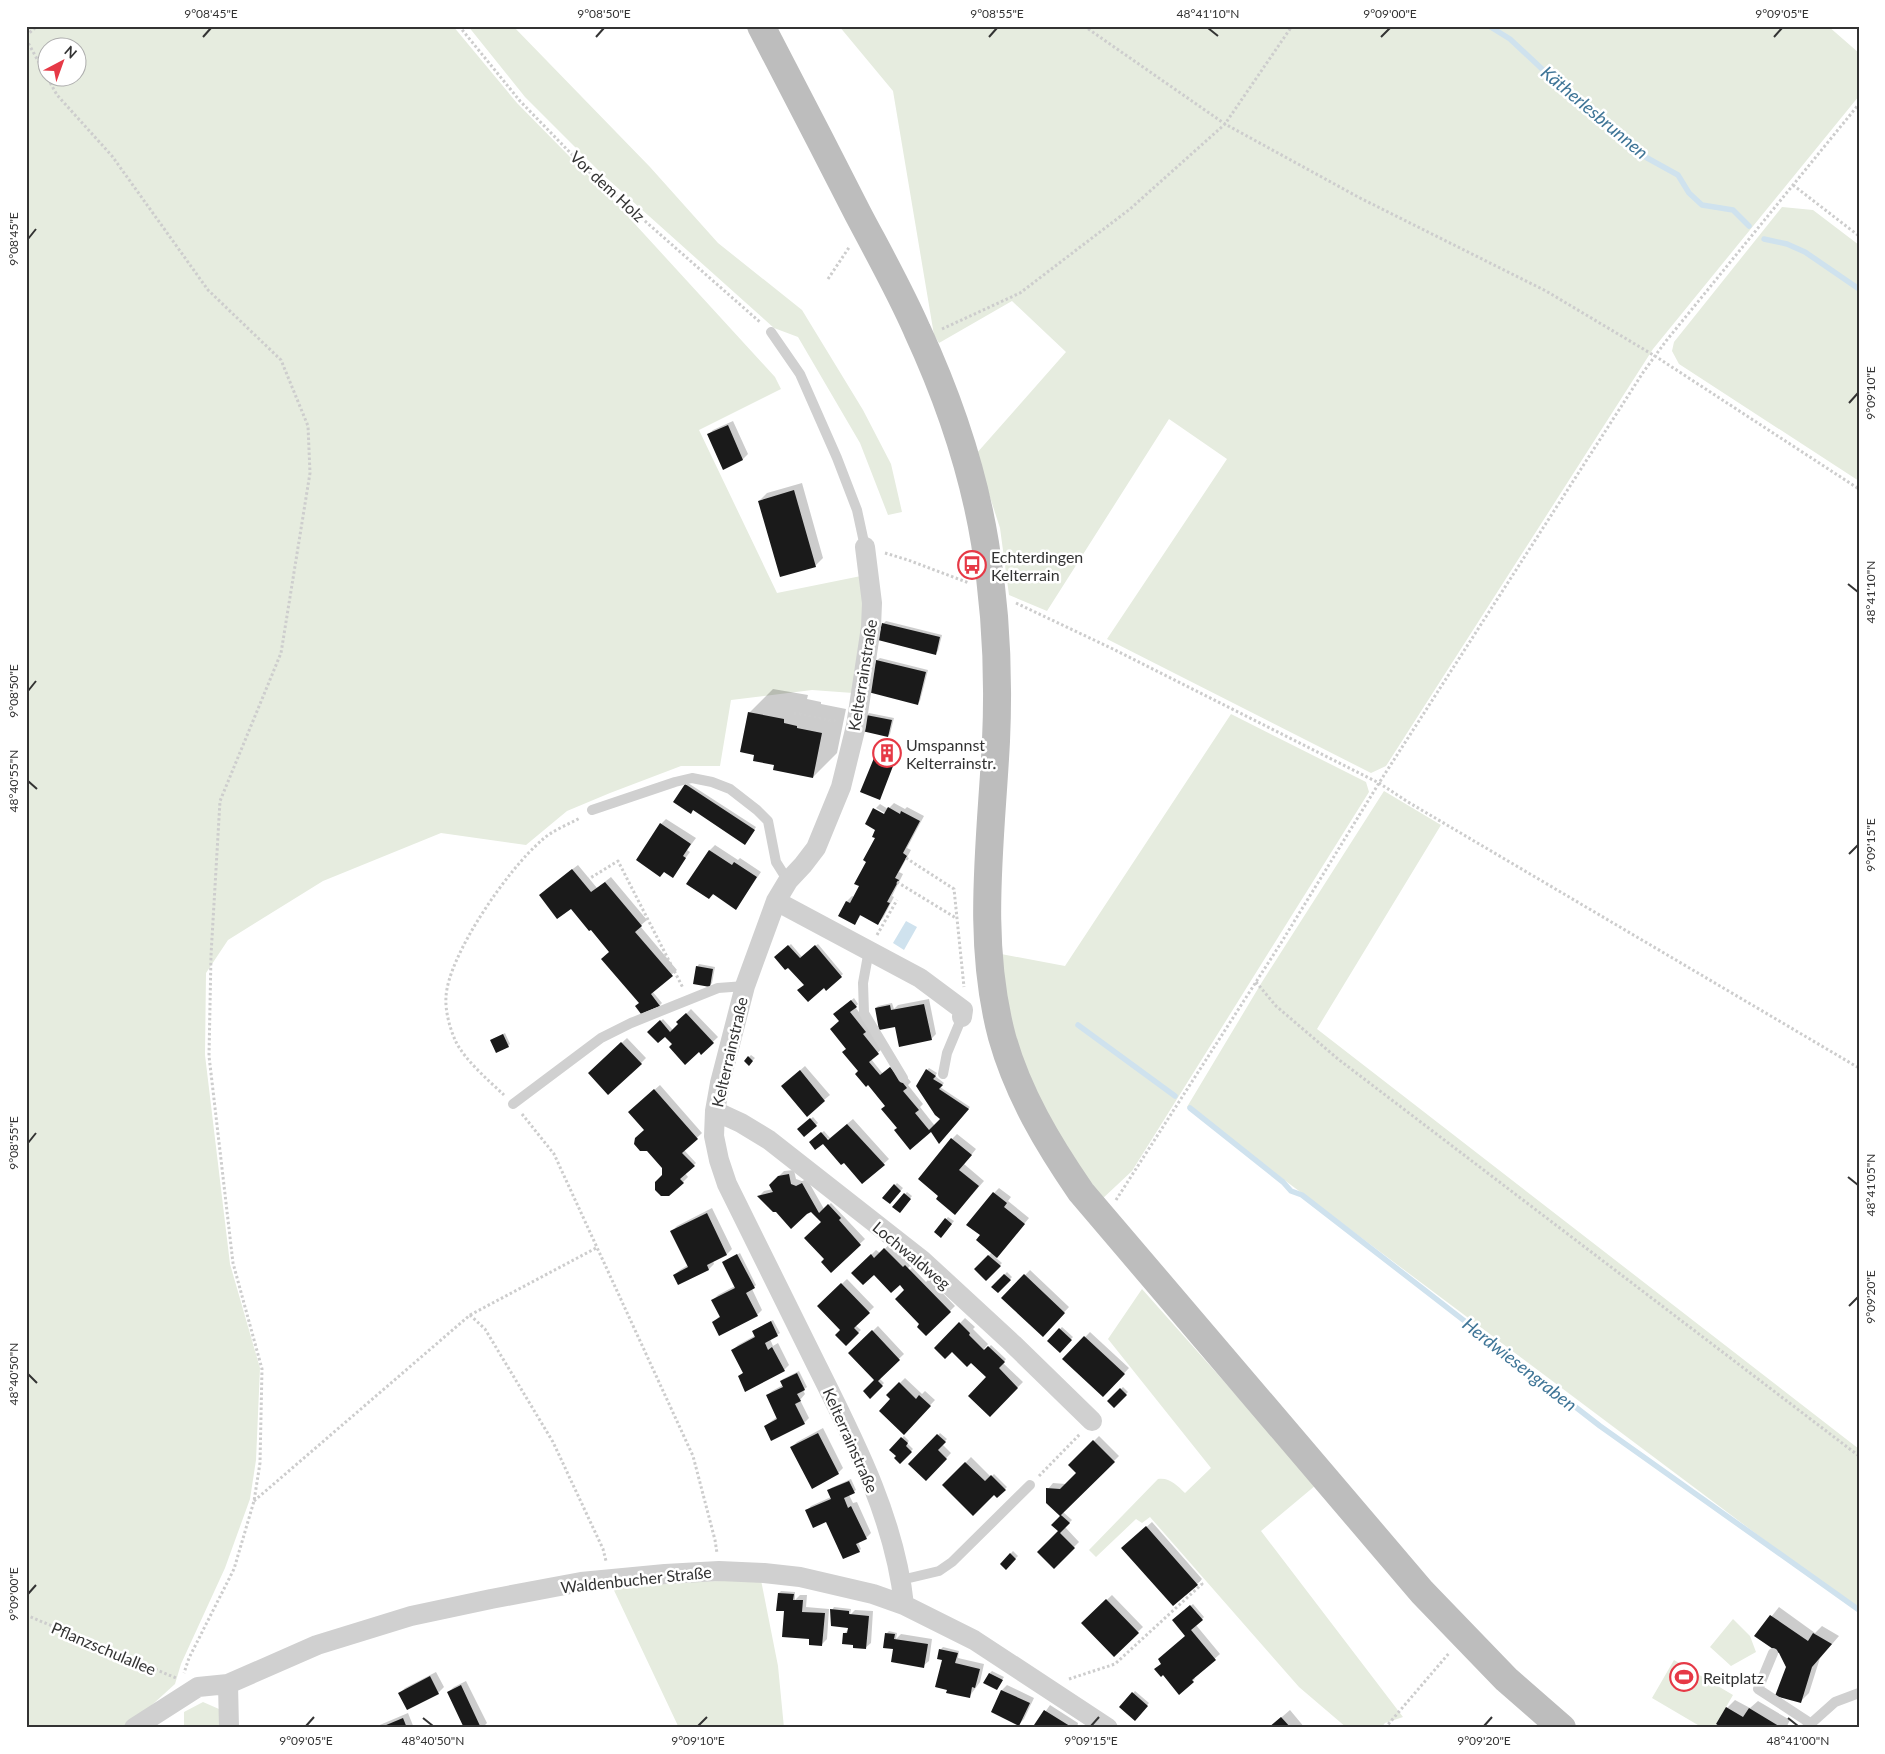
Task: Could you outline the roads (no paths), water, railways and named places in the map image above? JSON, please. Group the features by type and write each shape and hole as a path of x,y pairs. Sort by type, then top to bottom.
{"main road":[{"path":"761,26 867,230 920,338 946,402 969,474 985,543 995,622 997,680 986,921 987,955 1003,1039 1028,1104 1066,1170 1102,1218 1404,1572 1506,1679 1562,1728"}],"street":[{"name":"Kelterrainstraße","path":"865,547 872,603 871,626 852,744 841,787 816,848 804,865 788,881 776,901 744,986 720,1083 715,1111 714,1136 727,1184 865,1466 886,1524 901,1580 904,1605"},
{"path":"776,901 920,978 962,1014"},
{"name":"Lochwaldweg","path":"715,1111 741,1123 768,1140 922,1260 1013,1344 1092,1421"},
{"name":"Waldenbucher Straße","path":"142,1723 198,1687 228,1684 317,1645 384,1624 491,1599 563,1585 611,1579 719,1571 800,1577 846,1586 904,1605 974,1640 1108,1728"},
{"path":"228,1684 229,1728"}],"lane":[{"path":"771,332 800,374 837,458 857,510 865,547"},
{"path":"592,810 692,778 712,782 730,789 768,821 776,862 788,881"},
{"path":"869,950 863,983 864,1013 903,1078"},
{"path":"513,1104 601,1038 632,1023 718,988 744,986"},
{"path":"943,1074 947,1053 962,1014"},
{"path":"901,1580 940,1571 952,1562 1030,1485"},
{"path":"1773,1653 1758,1689 1808,1725 1835,1702 1859,1693"}],"water":[{"path":"906,921 917,927 904,950 893,943"}],"waterway":[{"name":"Kätherlesbrunnen","path":"1489,26 1510,39 1557,83 1600,114 1640,154 1678,175 1689,193 1702,205 1733,210 1749,226"},
{"name":"Kätherlesbrunnen","path":"1764,239 1787,244 1805,252 1859,289"},
{"name":"Herdwiesengraben","path":"1078,1025 1175,1096"},
{"name":"Herdwiesengraben","path":"1190,1108 1283,1182 1291,1191 1302,1195 1600,1426 1859,1610"}],"place":[{"name":"Echterdingen Kelterrain","path":"972,565"},
{"name":"Umspannst Kelterrainstr.","path":"887,753"},
{"name":"Reitplatz","path":"1684,1677"}]}
